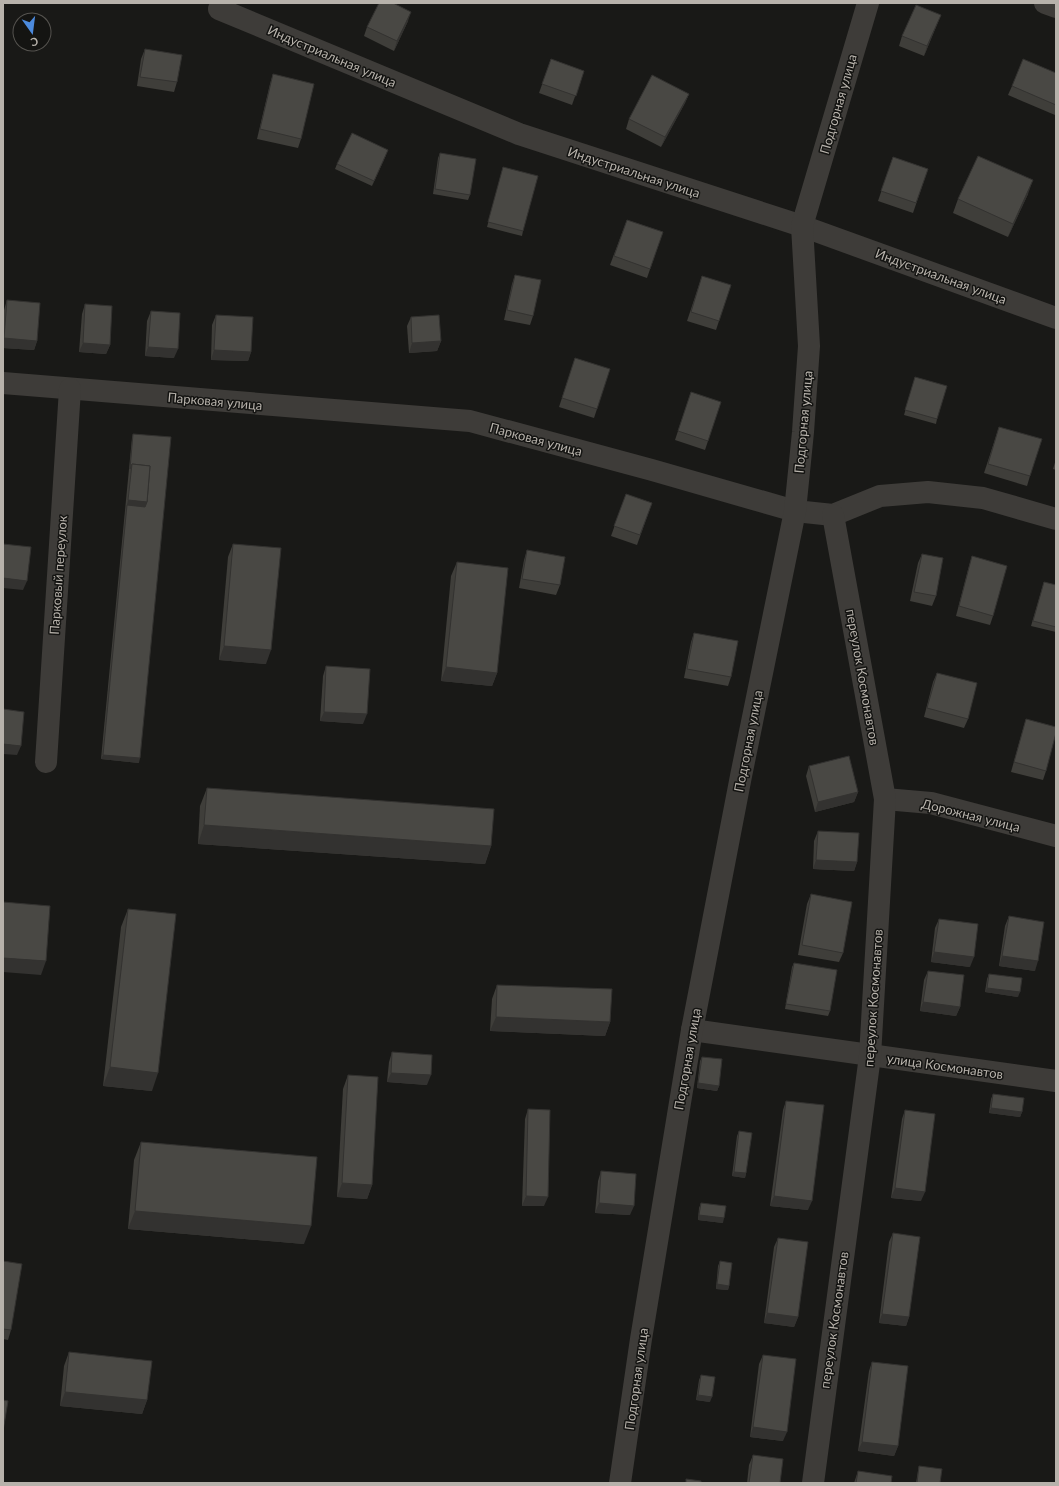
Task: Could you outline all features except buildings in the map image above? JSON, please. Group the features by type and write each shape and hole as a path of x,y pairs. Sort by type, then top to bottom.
{"street":[{"name":"Подгорная улица","path":"620,1483 641,1339 692,1030 741,776 795,511 804,432 809,346 802,226 868,3"},
{"path":"1045,3 1056,7"},
{"name":"Индустриальная улица","path":"219,9 519,134 802,226 1056,318"},
{"name":"Парковая улица","path":"3,383 470,421 795,511 833,515 880,496 928,492 983,498 1056,519"},
{"name":"Парковый переулок","path":"46,762 70,389"},
{"name":"переулок Космонавтов","path":"813,1483 870,1056 885,799 833,515"},
{"name":"Дорожная улица","path":"885,799 931,803 1056,836"},
{"name":"улица Космонавтов","path":"692,1030 1056,1081"}]}
